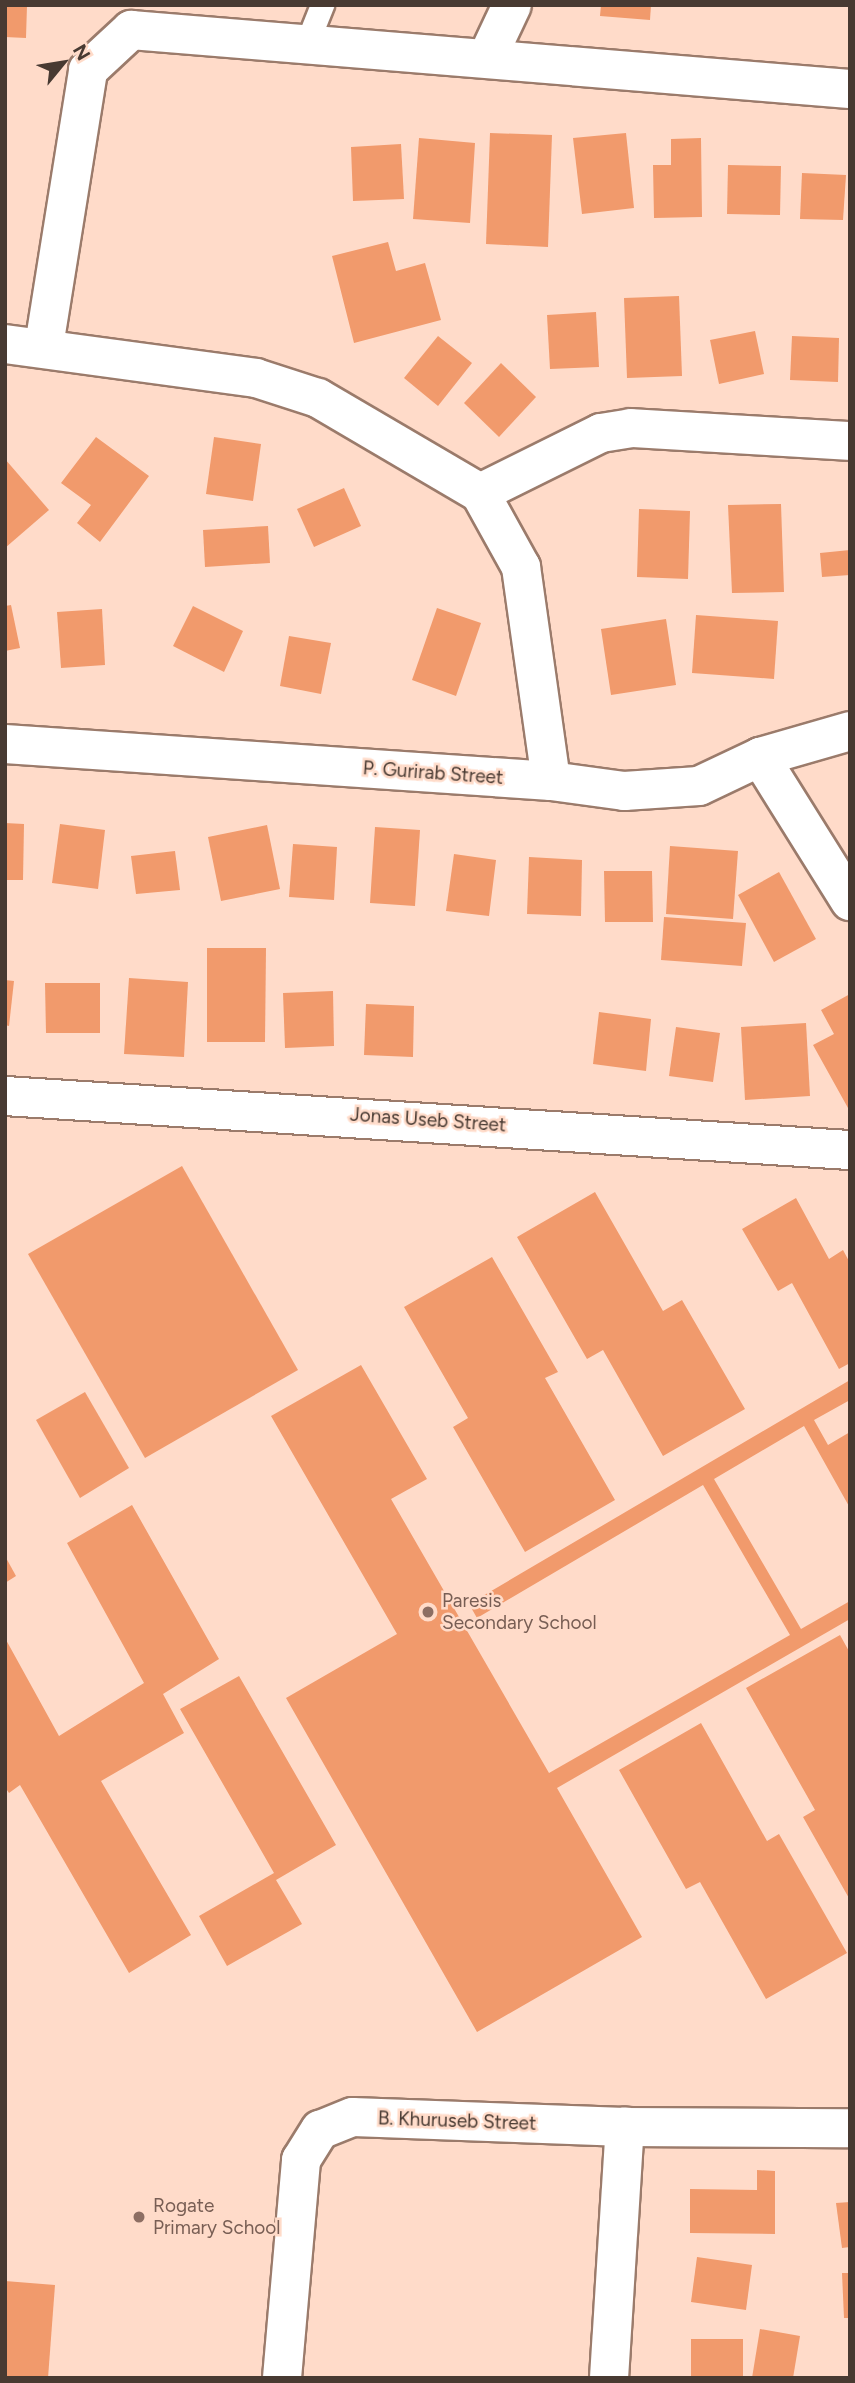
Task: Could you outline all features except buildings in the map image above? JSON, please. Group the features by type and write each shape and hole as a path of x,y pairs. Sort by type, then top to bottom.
{"street":[{"path":"488,56 512,5"},
{"path":"44,346 88,70 131,30 306,45 488,56 850,89"},
{"path":"5,344 44,346 256,379 318,398 480,493 521,567 551,781"},
{"path":"480,493 590,437 631,428 850,441"},
{"name":"P. Gurirab Street","path":"5,744 551,781 624,792 699,786 760,757 850,731"},
{"path":"760,757 850,901"},
{"name":"Jonas Useb Street","path":"5,1096 850,1150"},
{"name":"B. Khuruseb Street","path":"282,2378 301,2161 320,2130 353,2117 625,2127 850,2128"},
{"path":"610,2378 625,2127"}],"lane":[{"path":"306,45 322,5"}],"place":[{"name":"Paresis Secondary School","path":"428,1612"},
{"name":"Rogate Primary School","path":"139,2217"}]}
